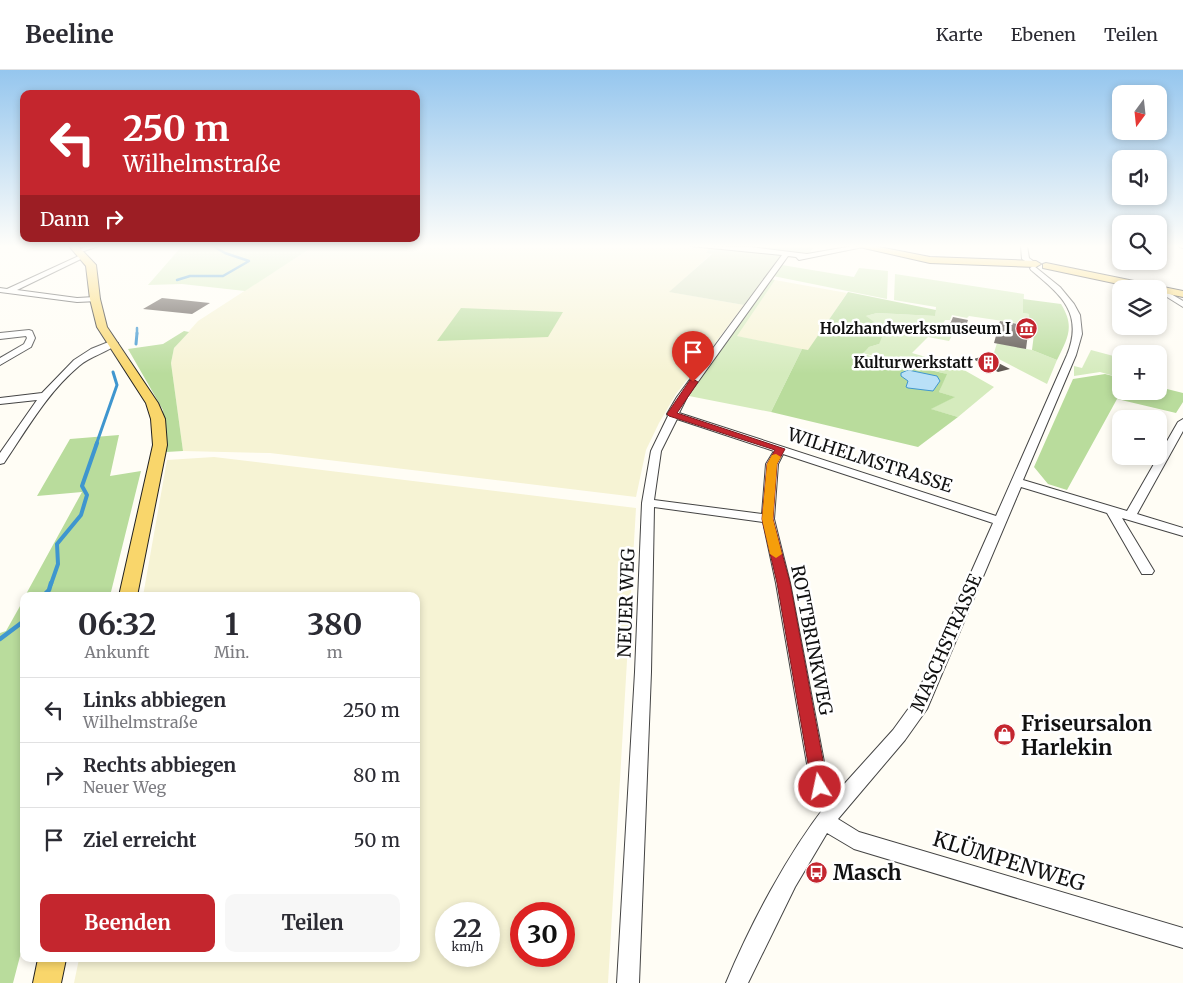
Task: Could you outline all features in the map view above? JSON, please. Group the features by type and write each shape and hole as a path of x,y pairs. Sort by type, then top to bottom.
{"main road":[{"path":"94,289 102,327 152,403 160,432 160,445 129,592"},
{"path":"1167,291 1183,294"},
{"path":"47,983 51,962"}],"street":[{"name":"NEUER WEG","path":"628,983 643,672 648,504 656,451 672,414 762,289"},
{"name":"MASCHSTRASSE","path":"737,983 785,888 825,821 837,805 899,737 921,704 1078,335 1074,312 1056,289"},
{"path":"2,292 77,300 95,299"},
{"path":"1167,295 1183,305"},
{"path":"0,336 29,333 32,338 28,345 0,362"},
{"path":"0,460 60,375 75,362 91,352 114,343"},
{"path":"0,401 45,396"},
{"name":"WILHELMSTRASSE","path":"672,414 1000,521"},
{"path":"1130,516 1183,422"},
{"name":"ROTTBRINKWEG","path":"780,449 772,464 768,519 784,583 820,787 837,805"},
{"path":"1017,482 1183,532"},
{"path":"648,504 768,519"},
{"path":"1112,510 1147,570"},
{"name":"KLÜMPENWEG","path":"825,821 854,840 1183,938"}],"shaded area":[{"path":"248,289 674,289 670,292 744,305 676,394 659,423 646,450 636,497 270,453 183,451 171,363 174,348 198,321"},
{"path":"769,289 823,289 847,293 808,351 736,336"},
{"path":"214,457 636,508 608,983 74,983 78,962 420,962 420,592 144,592 167,460"}],"green space":[{"path":"223,289 249,289 245,291"},
{"path":"673,289 757,289 744,305 669,292"},
{"path":"764,289 769,289 737,336 802,349 771,412 689,396"},
{"path":"835,289 887,289 887,299"},
{"path":"894,289 989,289 1024,294 1023,313 1029,314 1029,325 952,315 950,320 945,320 943,324 948,325 946,332 953,334 949,341 928,337 912,353 957,366 994,387 958,417 930,409 954,397 939,392 946,374 916,365 861,353 869,347 879,344 866,316 877,313 935,316 936,307 894,300"},
{"path":"848,292 936,310 935,316 877,313 866,316 885,330 879,344 869,347 862,354 947,374 939,392 955,397 931,409 958,417 918,447 771,412 802,349 808,350"},
{"path":"1023,299 1061,304 1069,326 1067,338 1057,360 1032,350 1035,326 1029,325 1029,314 1023,313"},
{"path":"461,308 563,312 548,337 437,341"},
{"path":"184,331 189,332 174,348 171,363 183,451 166,452 163,410 128,349 163,344"},
{"path":"997,343 1032,350 1057,360 1047,384 993,356"},
{"path":"1091,350 1112,356 1112,375 1100,372 1074,376 1074,366 1082,368"},
{"path":"1105,374 1112,376 1112,400 1116,400 1067,490 1048,484 1034,467 1073,379"},
{"path":"1167,389 1183,393 1183,402 1176,413 1121,400 1167,400"},
{"path":"119,435 110,476 141,471 111,592 27,592 82,492 37,496 70,439"},
{"path":"20,606 20,956 13,983 0,983 0,633 6,631"}],"water":[{"path":"908,370 937,376 940,381 933,391 908,388 906,387 908,381 901,376 901,373"}],"building":[{"path":"162,298 210,303 192,314 143,309"},
{"path":"953,317 968,320 964,332 948,329"},
{"path":"1000,321 1029,326 1026,349 994,343"},
{"name":"Kulturwerkstatt","path":"985,356 1010,369 998,372 973,359"}],"waterway":[{"path":"137,328 137,333"},
{"path":"136,344 137,333"},
{"path":"96,445 117,385 113,372"},
{"path":"51,584 58,564 57,544 81,515 87,495 82,486 97,443"},
{"path":"47,592 51,583"},
{"path":"0,639 20,624"}],"slow traffic":[{"path":"776,457 772,464 768,519 776,554"}],"place":[{"name":"Holzhandwerksmuseum I","path":"1027,328"},
{"name":"Kulturwerkstatt","path":"989,362"},
{"name":"Friseursalon Harlekin","path":"1005,735"},
{"name":"Masch","path":"817,872"}],"route":[{"path":"693,382 672,414 780,449 772,464 768,519 784,583 820,787"}]}
